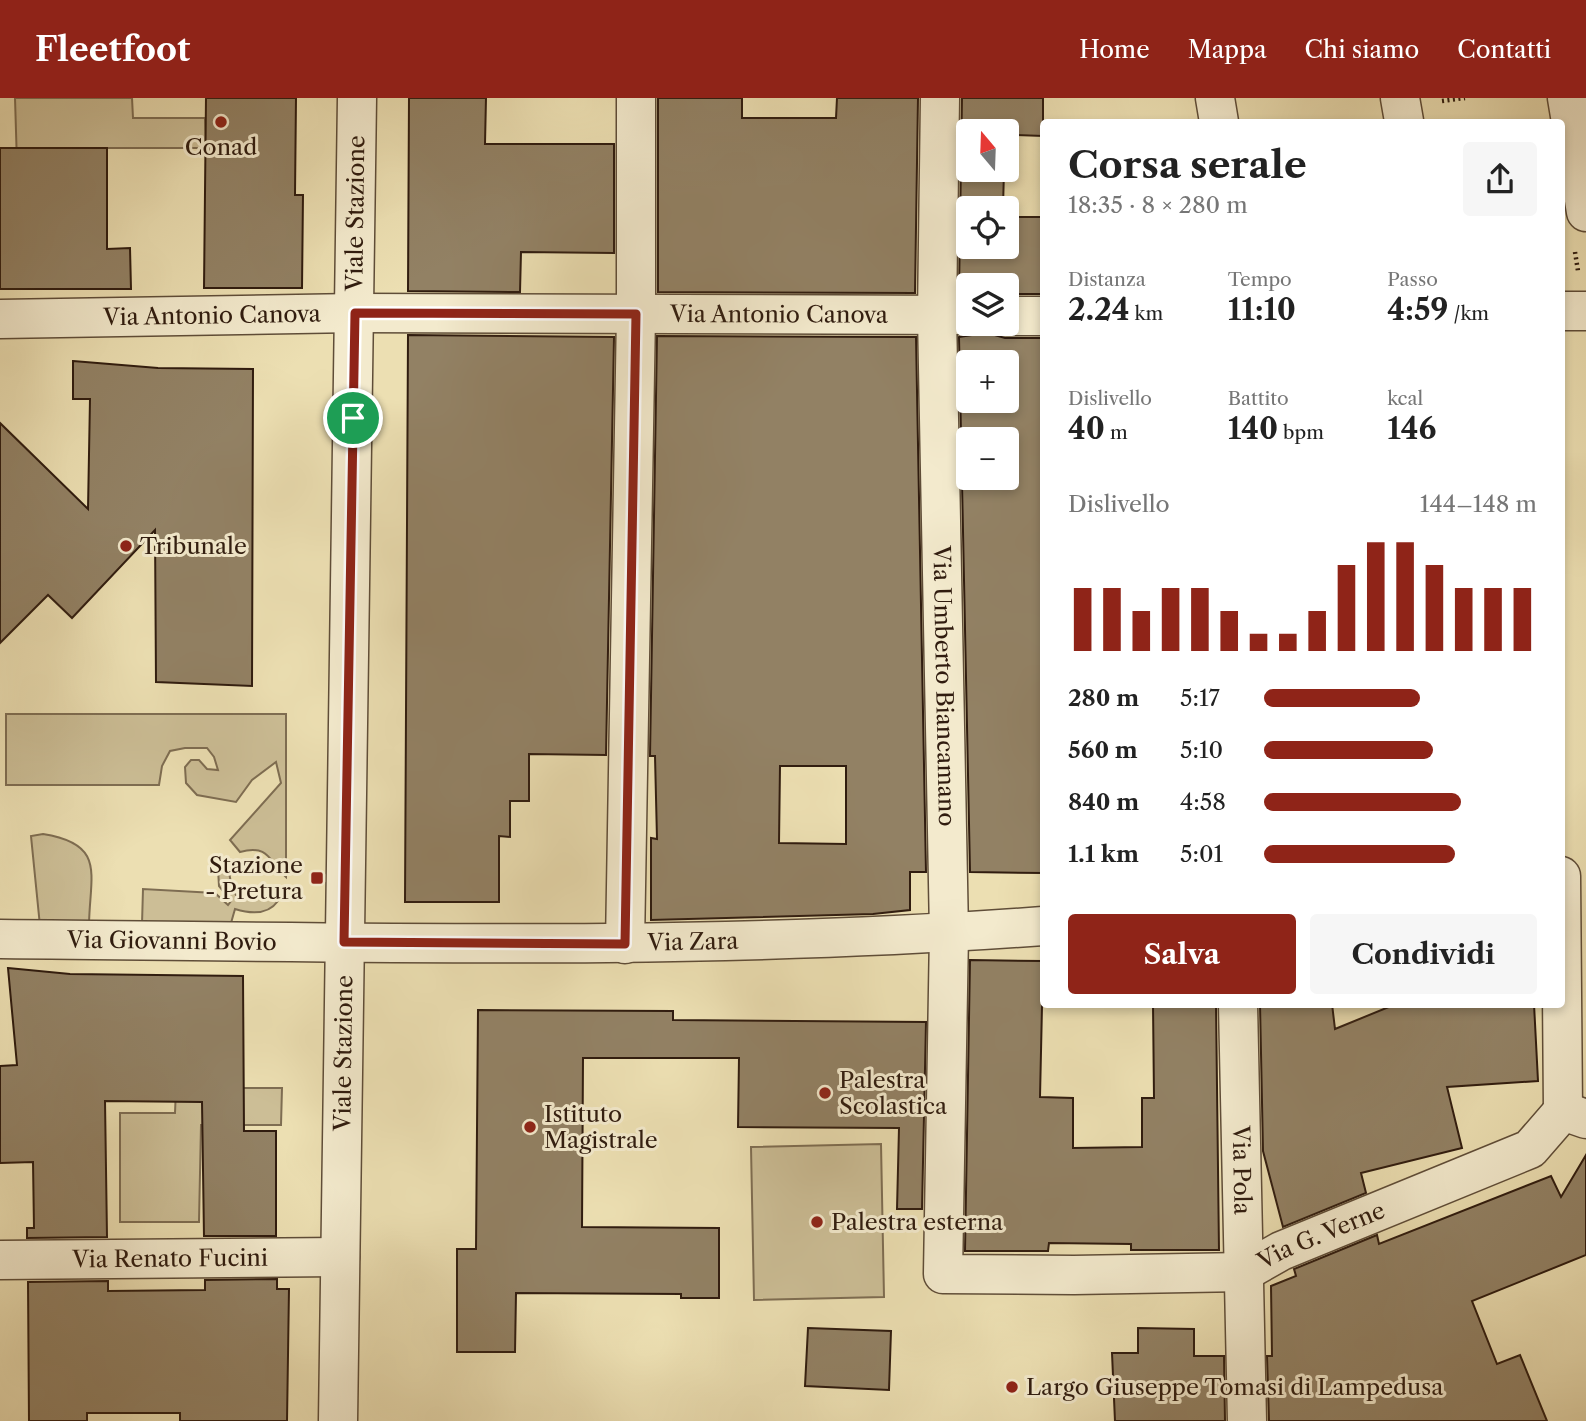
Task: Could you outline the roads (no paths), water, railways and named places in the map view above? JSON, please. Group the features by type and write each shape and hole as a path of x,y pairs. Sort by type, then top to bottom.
{"street":[{"name":"Viale Stazione","path":"338,1421 357,98"},
{"path":"625,944 636,314 636,98"},
{"name":"Via Umberto Biancamano","path":"940,98 952,315 949,933 943,1274"},
{"path":"1215,98 1218,119"},
{"path":"1567,98 1586,212"},
{"path":"1565,311 1586,312"},
{"name":"Via Antonio Canova","path":"0,319 355,313 952,315"},
{"path":"1019,316 1040,316"},
{"path":"1568,894 1574,1115"},
{"name":"Via Zara","path":"344,942 625,944 949,933 1040,926"},
{"name":"Via Giovanni Bovio","path":"0,939 344,942"},
{"name":"Via Pola","path":"1238,1008 1247,1421"},
{"name":"Via G. Verne","path":"943,1274 1244,1272 1281,1251 1530,1149 1574,1115"},
{"name":"Via Renato Fucini","path":"0,1260 340,1257"}],"place":[{"name":"Conad","path":"221,122"},
{"name":"Tribunale","path":"126,546"},
{"name":"Stazione - Pretura","path":"317,878"},
{"name":"Palestra Scolastica","path":"825,1093"},
{"name":"Istituto Magistrale","path":"530,1127"},
{"name":"Palestra esterna","path":"817,1222"},
{"name":"Largo Giuseppe Tomasi di Lampedusa","path":"1012,1387"}]}
